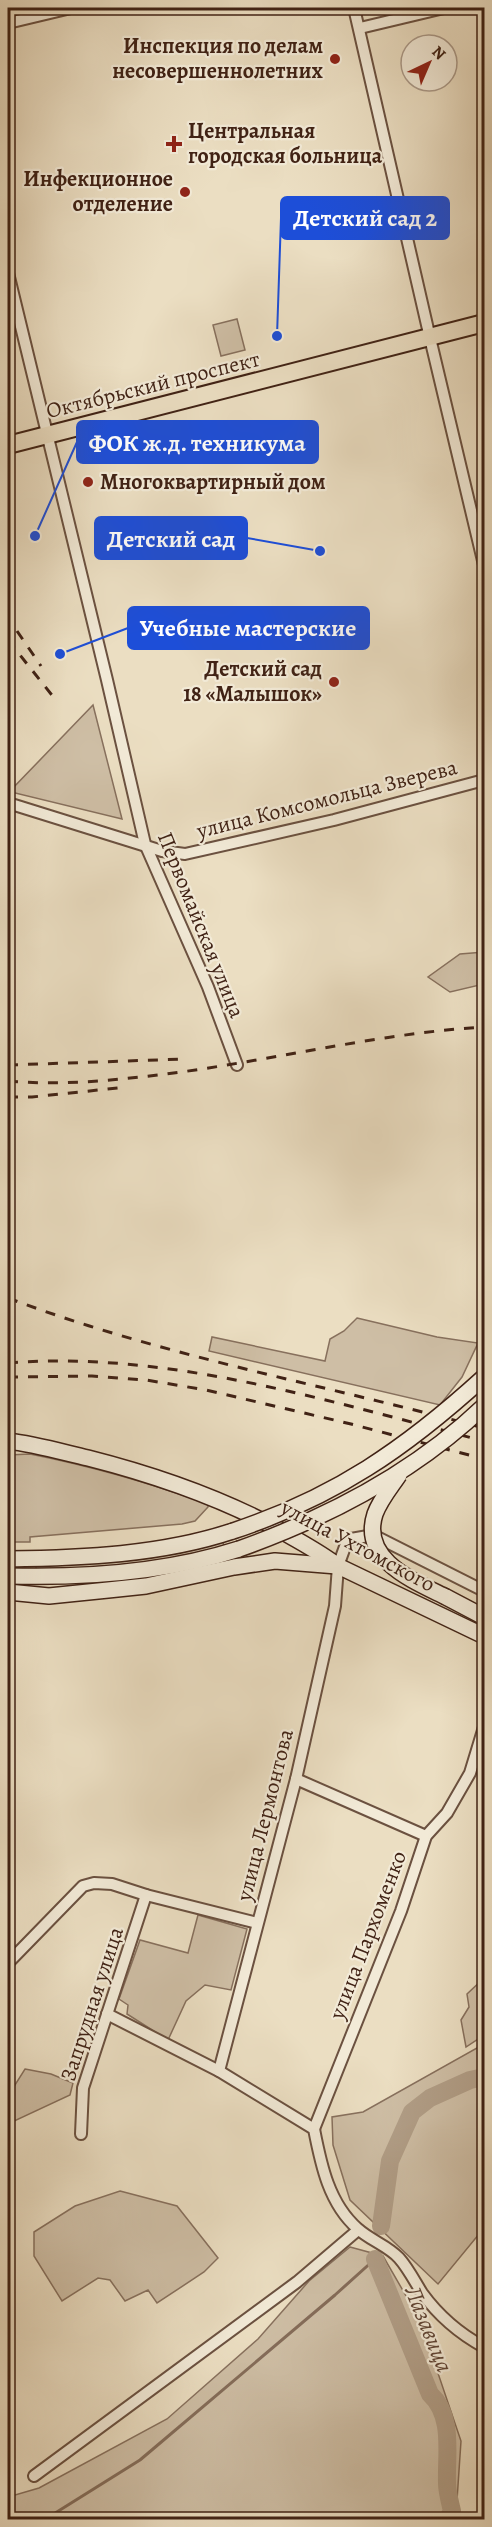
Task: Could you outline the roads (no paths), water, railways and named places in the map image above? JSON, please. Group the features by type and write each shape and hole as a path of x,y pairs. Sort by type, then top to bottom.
{"main road":[{"name":"Октябрьский проспект","path":"8,445 484,323"},
{"path":"8,1559 45,1559 152,1550 182,1545 232,1531 280,1514 360,1474 421,1432 484,1377"},
{"path":"8,1576 72,1577 156,1569 239,1549 291,1530 337,1509 403,1469 484,1406"},
{"name":"улица Ухтомского","path":"8,1441 112,1464 211,1497 246,1512 321,1552 338,1566 484,1636"},
{"path":"8,1449 35,1447"},
{"path":"403,1469 375,1514 372,1527 377,1548 388,1564 401,1574 484,1617"},
{"path":"8,1550 45,1559"},
{"path":"8,1592 49,1596 108,1590 154,1584 275,1561 338,1566"}],"street":[{"path":"8,22 71,8"},
{"path":"354,8 484,565"},
{"path":"360,28 444,8"},
{"name":"Первомайская улица","path":"8,273 145,844 208,987 237,1065"},
{"name":"улица Комсомольца Зверева","path":"8,803 162,851 185,854 334,820 484,780"},
{"path":"338,1566 346,1544 351,1539 368,1536 379,1538 484,1591"},
{"name":"улица Лермонтова","path":"219,2071 296,1779 335,1606 338,1566"},
{"name":"улица Пархоменко","path":"314,2129 400,1911 426,1836 447,1813 470,1773 484,1726"},
{"path":"473,1763 484,1767"},
{"path":"296,1779 426,1836"},
{"path":"8,1963 82,1886 94,1883 112,1884 257,1923"},
{"name":"Запрудная улица","path":"81,2134 84,2088 146,1895"},
{"path":"108,2014 219,2071 314,2129 330,2189 338,2206 358,2230 399,2257 424,2295 446,2320 484,2347"},
{"path":"34,2476 297,2282 358,2230"}],"waterway":[{"path":"484,2022 480,2042 484,2068"},
{"name":"Лазавица","path":"381,2226 390,2161 412,2112 430,2098 470,2080 484,2077"},
{"path":"44,2520 140,2460 375,2259"},
{"name":"Лазавица","path":"375,2259 430,2394 443,2413 447,2436 447,2486 452,2511 447,2520"}],"railway":[{"path":"17,631 41,666"},
{"path":"8,640 55,699"},
{"path":"8,1081 41,1083 140,1077 183,1072 398,1036 484,1027"},
{"path":"8,1065 186,1059"},
{"path":"8,1097 32,1097 127,1087"},
{"path":"8,1298 125,1337 484,1428"},
{"path":"8,1363 68,1361 128,1364 188,1372 248,1382 484,1441"},
{"path":"8,1377 92,1376 146,1380 206,1390 351,1424 484,1459"}],"place":[{"name":"Инспекция по делам несовершеннолетних","path":"335,59"},
{"name":"Центральная городская больница","path":"174,144"},
{"name":"Инфекционное отделение","path":"185,192"},
{"name":"Детский сад 2","path":"277,336"},
{"name":"Многоквартирный дом","path":"88,482"},
{"name":"ФОК ж.д. техникума","path":"35,536"},
{"name":"Детский сад","path":"320,551"},
{"name":"Учебные мастерские","path":"60,654"},
{"name":"Детский сад 18 «Малышок»","path":"334,682"}]}
